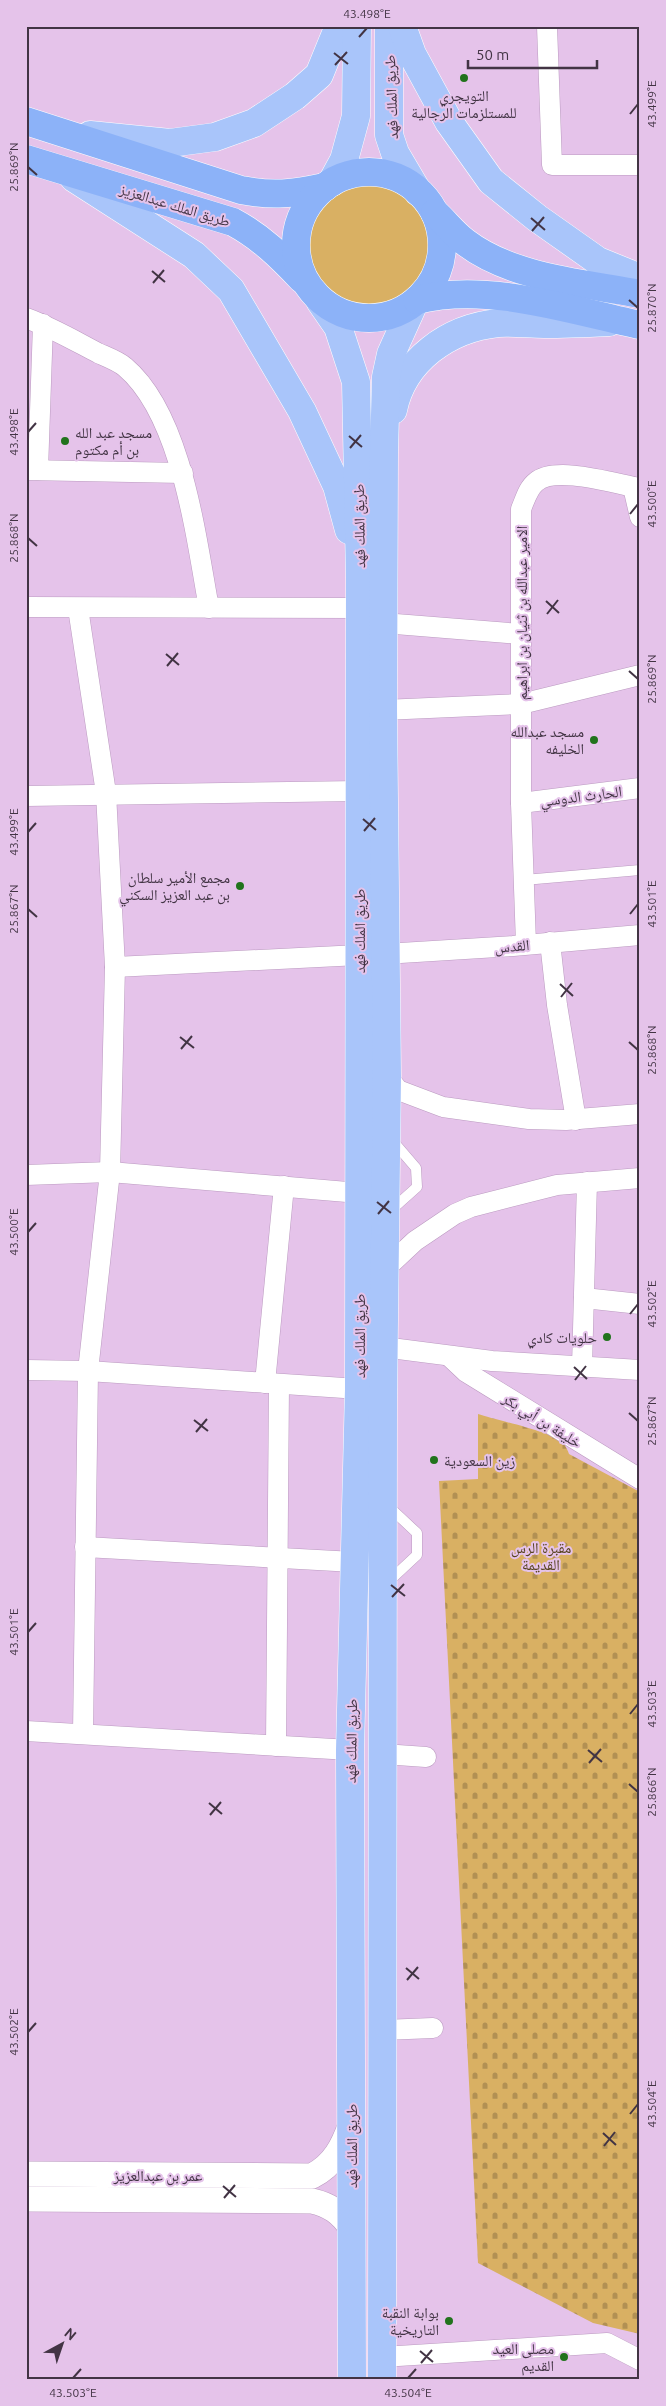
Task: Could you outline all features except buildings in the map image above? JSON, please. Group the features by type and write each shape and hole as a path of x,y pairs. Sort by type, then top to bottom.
{"highway":[{"path":"26,121 227,186 270,195 297,194 354,173 377,172 399,179 426,202 465,242 496,261 520,270 640,294"},
{"name":"طريق الملك عبدالعزيز","path":"41,166 217,217 254,234 273,248 313,292"},
{"path":"328,184 314,196 301,215 295,238 297,261 313,292 342,314 367,319 392,315 416,302 442,294 474,293 516,299 632,323"},
{"path":"217,217 231,209 232,197 227,186"},
{"path":"416,302 431,284 441,261 442,236 426,202"},
{"path":"516,299 511,285 514,275 520,270"}],"main road":[{"path":"60,133 170,143 214,137 246,126 295,96 319,75 339,26"},
{"path":"328,184 352,137 356,116 357,26"},
{"name":"طريق الملك فهد","path":"389,26 389,135 395,153 426,202"},
{"path":"402,26 412,54 449,122 491,181 537,218 598,261 640,278"},
{"path":"356,72 364,88 376,90 389,74"},
{"path":"41,166 194,255 231,290 302,411 337,486 360,578"},
{"name":"طريق الملك فهد","path":"313,292 338,327 356,382 360,578 360,791 372,955 386,1076 383,1502 382,2369"},
{"name":"طريق الملك فهد","path":"352,2380 350,1750 359,1389 359,1193 383,710 386,377 390,354 416,302"},
{"path":"384,453 396,397 406,376 423,356 447,339 471,328 499,323 632,323"},
{"path":"355,1559 383,1558"}],"street":[{"path":"547,26 552,165 640,165"},
{"path":"183,473 32,470 34,321 124,366 143,386 156,408 183,473 209,608"},
{"name":"الامير عبدالله بن ثنيان بن ابراهيم","path":"526,944 521,803 521,509 527,493 536,481 553,475 568,475 636,488"},
{"path":"636,488 640,517"},
{"path":"26,607 360,608"},
{"path":"78,608 106,794 115,967 110,1172 88,1371 83,1734"},
{"path":"383,623 521,634"},
{"path":"383,710 522,704 640,675"},
{"name":"الحارث الدوسي","path":"521,803 640,788"},
{"path":"26,796 360,791"},
{"name":"القدس","path":"115,967 372,955 640,935"},
{"path":"550,942 557,1005 576,1120"},
{"path":"386,1076 398,1090 443,1107 529,1119 576,1120 640,1114"},
{"path":"26,1175 110,1172 359,1193"},
{"path":"384,1270 415,1241 455,1214 471,1207 557,1185 640,1178"},
{"path":"582,1367 587,1182"},
{"path":"276,1746 277,1558 272,1384 284,1186"},
{"path":"584,1298 640,1304"},
{"path":"384,1347 448,1356 640,1370"},
{"name":"خليفة بن أبي بكر","path":"448,1356 466,1372 640,1479"},
{"path":"26,1370 88,1371 359,1389"},
{"path":"86,1547 277,1558 355,1559"},
{"path":"26,1731 350,1750"},
{"path":"383,1754 426,1757"},
{"path":"383,2030 432,2028"},
{"name":"عمر بن عبدالعزيز","path":"26,2174 312,2176 326,2169 338,2154 351,2124"},
{"name":"عمر بن عبدالعزيز","path":"26,2199 312,2201 324,2204 335,2210 352,2228"},
{"path":"382,2369 607,2343 640,2360"}],"lane":[{"path":"524,880 640,870"},
{"path":"383,1502 417,1533 417,1555 383,1586"}],"green space":[{"path":"374,178 407,188 424,203 434,226 435,251 427,275 407,297 385,309 363,312 347,308 333,301 311,278 305,263 302,247 303,231 307,221 320,203 332,191 347,183"},
{"name":"مقبرة الرس القديمة","path":"478,1414 549,1435 564,1444 569,1454 640,1492 640,2334 593,2323 478,2263 439,1481 478,1479"}],"place":[{"name":"التويجري للمستلزمات الرجالية","path":"464,78"},
{"name":"مسجد عبد الله بن أم مكتوم","path":"65,441"},
{"name":"مسجد عبدالله الخليفه","path":"594,740"},
{"name":"مجمع الأمير سلطان بن عبد العزيز السكني","path":"240,886"},
{"name":"حلويات كادي","path":"607,1337"},
{"name":"زين السعودية","path":"434,1460"},
{"name":"بوابة النقبة التاريخية","path":"449,2321"},
{"name":"مصلى العيد القديم","path":"564,2357"}]}
